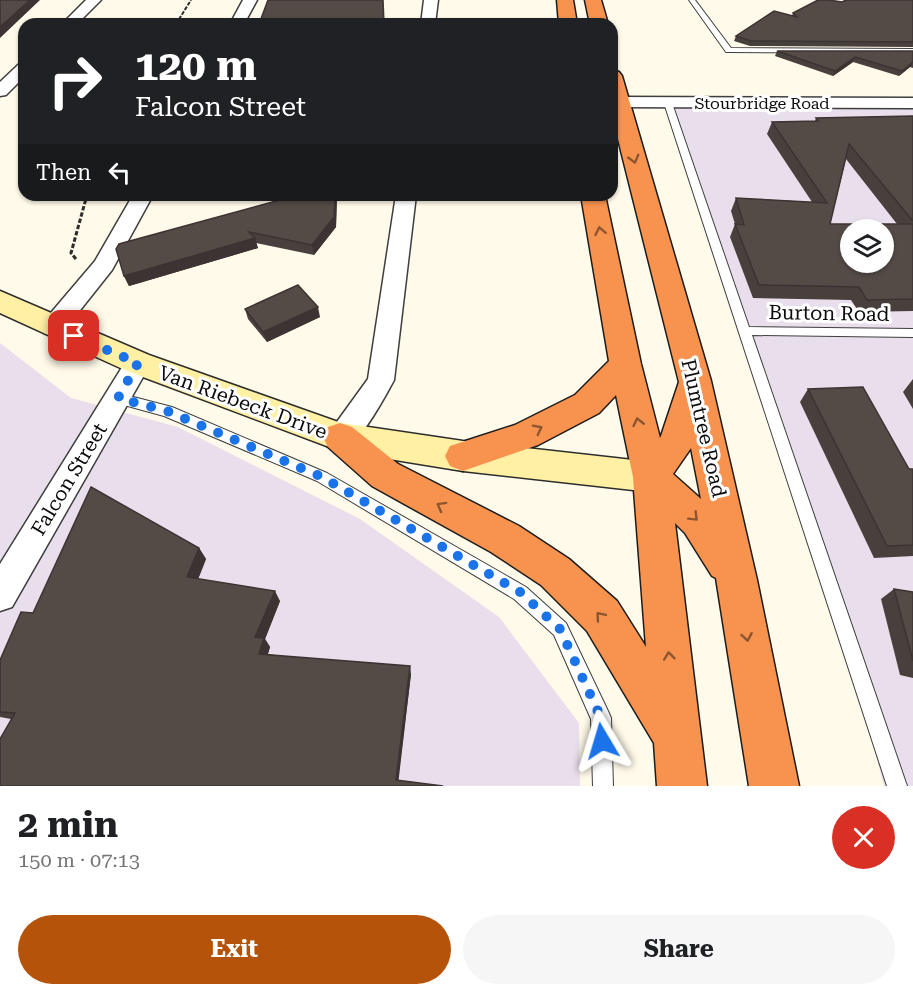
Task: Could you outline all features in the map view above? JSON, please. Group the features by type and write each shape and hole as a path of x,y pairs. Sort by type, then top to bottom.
{"highway":[{"path":"566,0 568,18"},
{"path":"593,0 598,18"},
{"name":"Plumtree Road","path":"618,113 695,381 737,580 774,786"},
{"path":"594,201 625,364 651,477 681,786"},
{"path":"463,456 526,435 587,404 625,364"},
{"path":"651,477 677,442 695,381"},
{"path":"340,437 385,474 505,539 555,572 602,616 676,736"},
{"path":"651,477 699,521 737,580"}],"street":[{"path":"75,18 94,0"},
{"path":"240,18 250,0"},
{"path":"429,18 431,0"},
{"path":"0,91 18,74"},
{"name":"Stourbridge Road","path":"618,103 913,102"},
{"path":"53,327 92,282 139,201"},
{"path":"340,437 370,399 381,380 405,201"},
{"name":"Van Riebeck Drive","path":"0,301 53,327 138,363 340,437 463,456 651,477"},
{"name":"Falcon Street","path":"0,595 138,363"}],"lane":[{"path":"692,0 729,50 913,51"},
{"path":"668,103 897,786"},
{"name":"Burton Road","path":"745,331 913,333"},
{"path":"118,398 167,411 322,477 520,592 560,629 601,718 603,786"}],"path":[{"path":"180,18 191,0"},
{"path":"85,201 71,253 92,282"}],"shaded area":[{"path":"671,105 913,106 913,786 884,786 854,672"},
{"path":"0,343 71,398 178,427 360,519 499,617 579,723 580,786 0,786"}],"building":[{"path":"0,0 30,0 0,27"},
{"path":"268,0 383,0 384,18 261,18"},
{"path":"818,0 842,2 846,0 913,0 913,42 751,41 736,36 774,11 797,17 793,13"},
{"path":"777,51 913,51 913,62 902,71 855,57 835,71"},
{"path":"913,116 913,221 849,144 830,224 840,224 840,273 894,273 894,224 913,224 913,299 867,300 859,287 759,285 735,224 744,225 736,198 827,203 772,122 818,121 816,118"},
{"path":"276,201 335,201 334,217 312,245 249,232 255,238 124,276 116,249 119,244"},
{"path":"298,285 318,307 263,332 245,309"},
{"path":"863,387 909,469 913,469 913,545 887,546 808,389"},
{"path":"91,487 199,548 187,577 275,591 255,637 264,638 259,654 410,666 396,780 443,786 0,786 0,739 15,713 0,712 0,660 21,612 33,613"},
{"path":"894,589 913,592 913,661"}],"route":[{"path":"74,336 138,363 118,398 167,411 322,477 520,592 560,629 601,718 602,741"}]}
